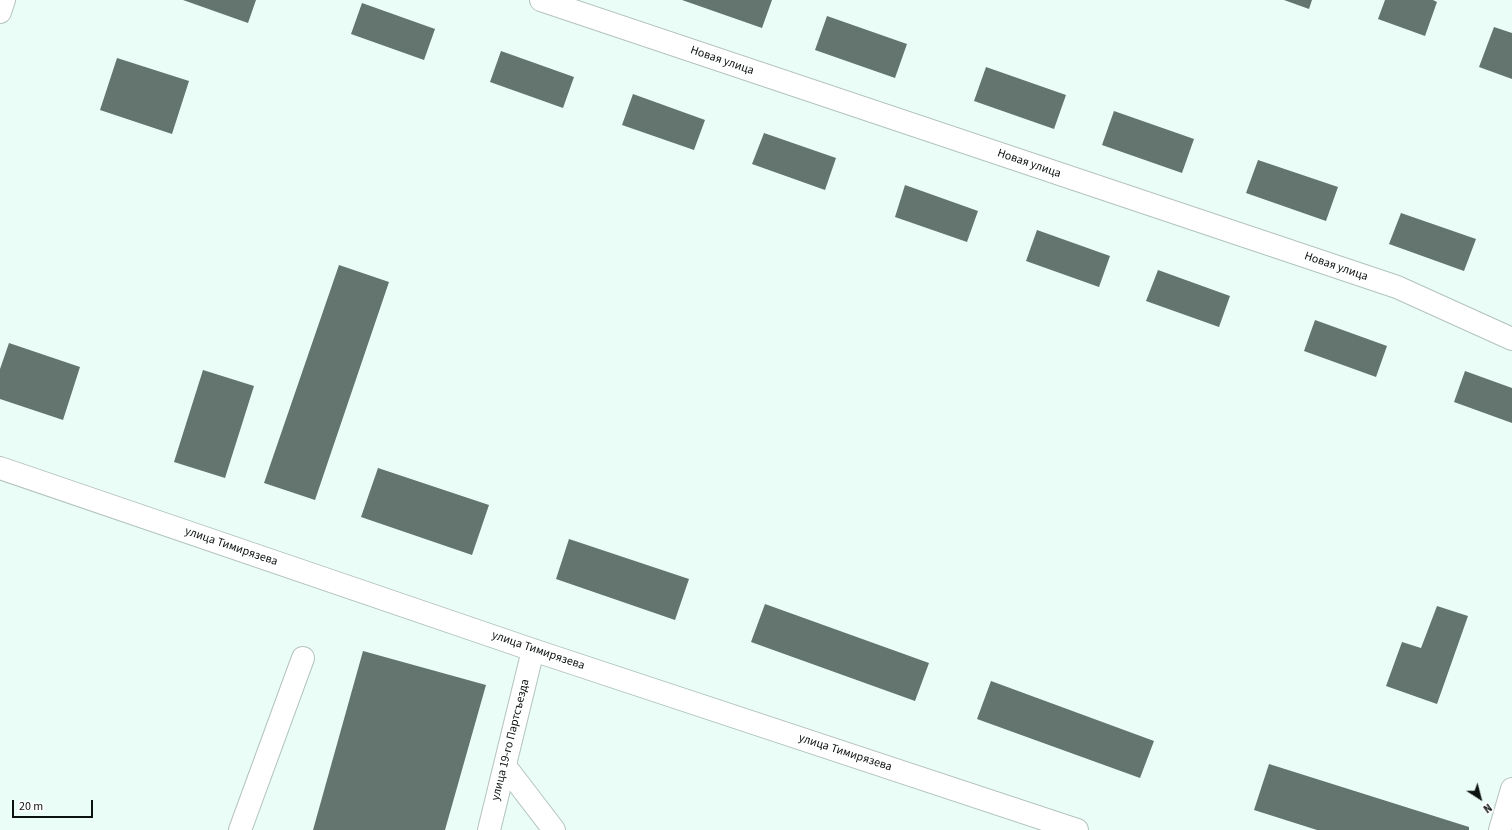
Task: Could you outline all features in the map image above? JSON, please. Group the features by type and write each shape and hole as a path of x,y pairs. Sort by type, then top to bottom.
{"street":[{"path":"0,12 4,0"},
{"name":"Новая улица","path":"542,0 1396,287 1512,338"},
{"name":"улица Тимирязева","path":"0,468 533,650 1077,830"},
{"name":"улица 19-го Партсъезда","path":"489,830 533,650"},
{"path":"240,830 303,658"},
{"path":"505,766 554,830"},
{"path":"1500,830 1512,789"}],"building":[{"path":"183,0 256,0 248,23"},
{"path":"682,0 772,0 762,28"},
{"path":"1284,0 1312,0 1309,9"},
{"path":"1385,0 1433,0 1437,2 1425,36 1378,19"},
{"path":"362,3 435,29 424,60 351,34"},
{"path":"827,16 907,44 895,78 815,50"},
{"path":"1494,27 1512,33 1512,79 1479,67"},
{"path":"501,51 574,77 563,108 490,82"},
{"path":"117,58 189,81 172,134 100,110"},
{"path":"986,67 1066,95 1054,129 974,101"},
{"path":"633,94 705,120 694,150 622,125"},
{"path":"1114,111 1194,139 1182,173 1102,145"},
{"path":"764,133 836,158 825,190 752,164"},
{"path":"1258,160 1338,187 1326,221 1246,193"},
{"path":"905,185 978,211 967,242 895,217"},
{"path":"1401,213 1476,239 1464,271 1389,244"},
{"path":"1037,230 1110,256 1099,287 1026,261"},
{"path":"339,265 389,282 315,500 264,483"},
{"path":"1158,270 1230,296 1219,327 1146,301"},
{"path":"1315,320 1387,346 1376,377 1304,351"},
{"path":"9,343 80,367 63,420 0,399 0,369"},
{"path":"203,370 254,386 225,478 174,462"},
{"path":"1465,371 1512,388 1512,423 1454,402"},
{"path":"378,468 489,505 472,555 361,517"},
{"path":"569,539 689,579 675,620 556,579"},
{"path":"765,604 929,663 915,701 751,642"},
{"path":"1437,606 1468,616 1437,704 1386,686 1402,642 1421,648"},
{"path":"363,651 486,685 445,830 313,830"},
{"path":"991,681 1154,741 1140,778 977,719"},
{"path":"1269,764 1469,827 1469,830 1317,830 1254,810"}]}
